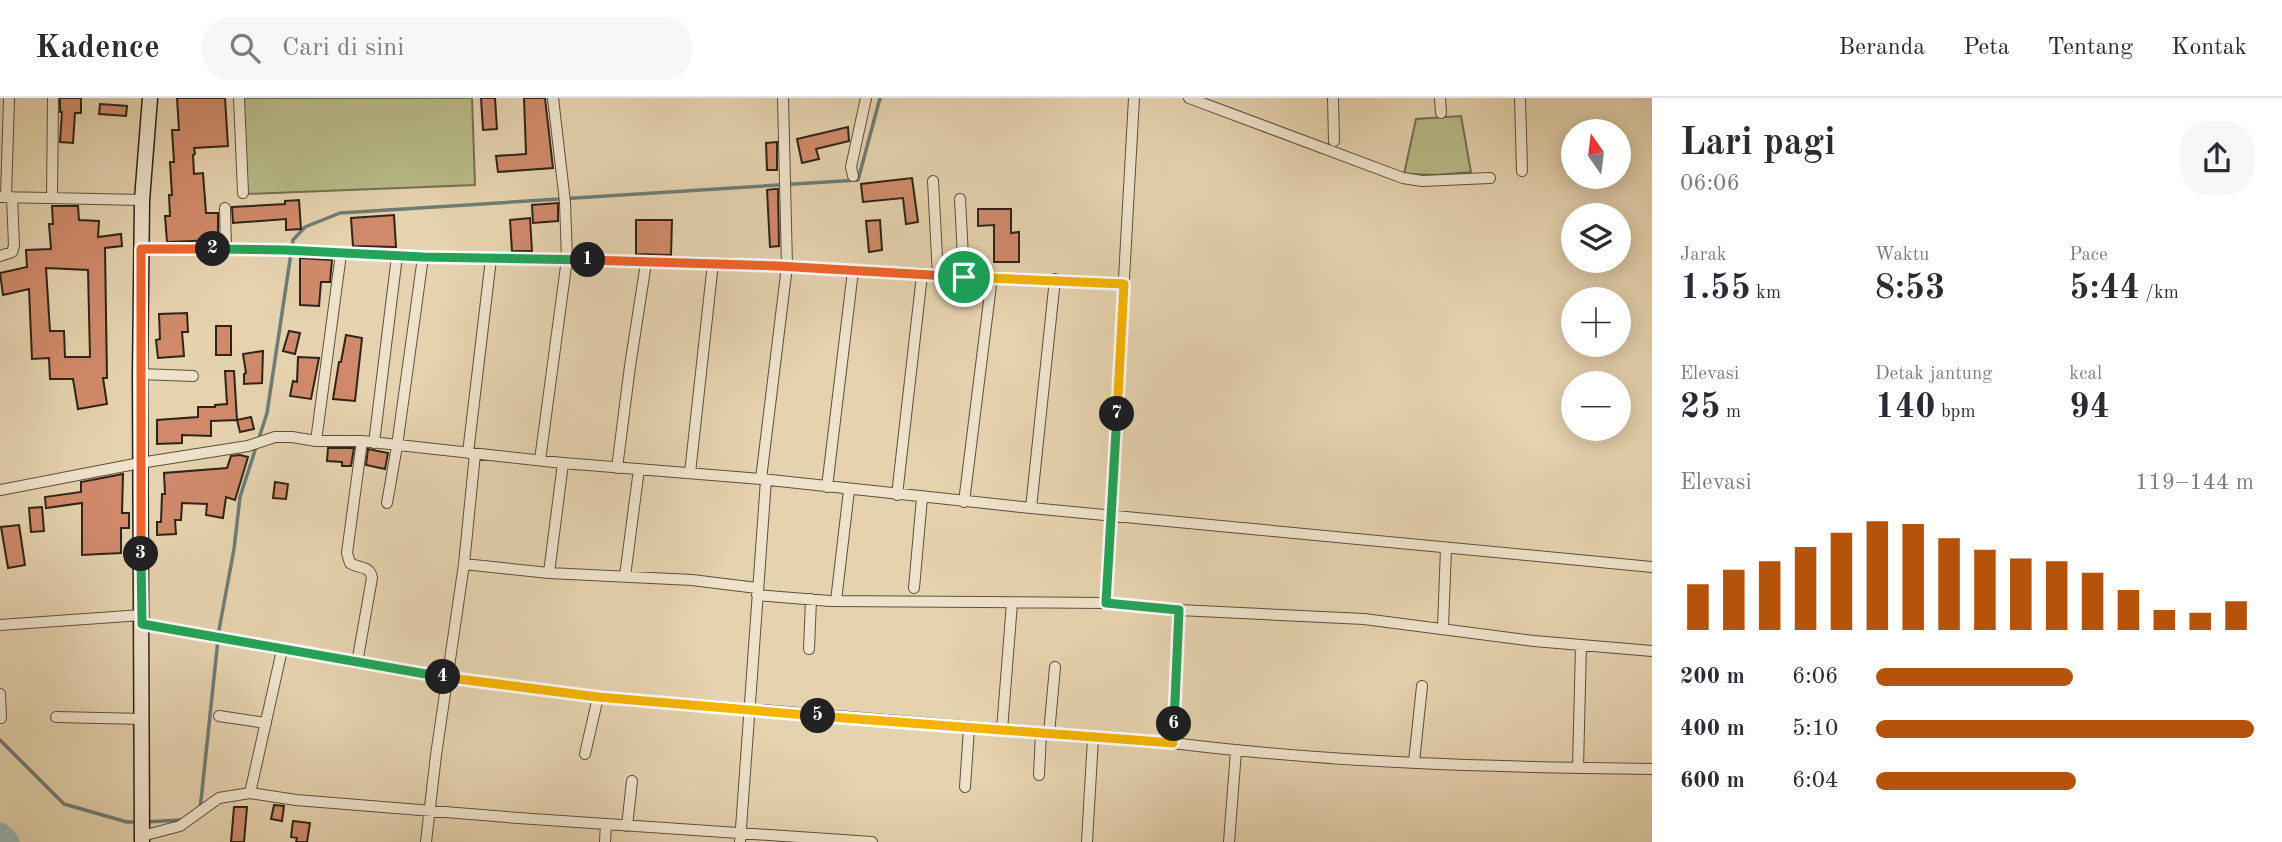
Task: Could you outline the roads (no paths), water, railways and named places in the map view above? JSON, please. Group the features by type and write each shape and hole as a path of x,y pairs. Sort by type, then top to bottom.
{"main road":[{"path":"142,837 139,374 142,200 150,98"}],"street":[{"path":"0,256 12,251 14,246 6,197 9,98"},
{"path":"52,198 53,98"},
{"path":"239,98 243,193"},
{"path":"541,460 567,259 565,202 553,98"},
{"path":"740,838 763,480 787,266 783,98"},
{"path":"853,176 851,167 866,98"},
{"path":"1106,603 1134,98"},
{"path":"1189,98 1403,178 1422,181 1490,178"},
{"path":"1333,98 1334,141"},
{"path":"1440,98 1441,113"},
{"path":"1520,98 1522,171"},
{"path":"933,181 938,276"},
{"path":"6,197 142,200"},
{"path":"960,200 964,277"},
{"path":"225,208 226,249"},
{"path":"141,249 290,250 423,257 713,263 1124,284"},
{"path":"316,441 341,254"},
{"path":"374,443 397,256"},
{"path":"387,503 423,257"},
{"path":"426,842 464,564 491,259"},
{"path":"617,468 646,263"},
{"path":"690,473 713,263"},
{"path":"827,487 853,271"},
{"path":"897,495 922,275"},
{"path":"964,502 992,278"},
{"path":"1031,509 1055,279"},
{"path":"139,374 193,376"},
{"path":"0,490 258,443 275,437 292,437 316,441 362,441 1031,509 1652,567"},
{"path":"356,663 372,578 365,567 350,563 347,553 362,441"},
{"path":"549,573 563,463"},
{"path":"625,576 639,469"},
{"path":"836,601 849,490"},
{"path":"914,588 922,498"},
{"path":"1443,627 1446,548"},
{"path":"464,564 549,573 692,580 836,601 1106,603 1179,610 1364,619 1652,651"},
{"path":"809,649 811,599"},
{"path":"1002,730 1012,603"},
{"path":"1173,743 1179,610"},
{"path":"0,625 142,620 356,663 447,678 598,697 969,729 1173,743 1236,751 1494,767 1652,769"},
{"path":"1578,768 1581,645"},
{"path":"250,793 282,650"},
{"path":"1039,775 1055,667"},
{"path":"1414,762 1422,686"},
{"path":"0,694 1,718"},
{"path":"585,754 598,697"},
{"path":"219,716 266,723"},
{"path":"56,717 143,719"},
{"path":"965,787 969,729"},
{"path":"1087,842 1093,738"},
{"path":"1229,842 1236,751"},
{"path":"627,826 632,781"},
{"path":"142,837 188,822 219,797 250,793 296,800 606,824 740,838 872,842"},
{"path":"605,842 606,824"}],"waterway":[{"path":"200,810 219,630 234,549 240,497 267,413 293,240 305,227 340,213 858,180 880,98"},
{"path":"0,740 64,804 127,822 137,822"},
{"path":"145,822 182,820"},
{"path":"0,834 8,842"}]}
